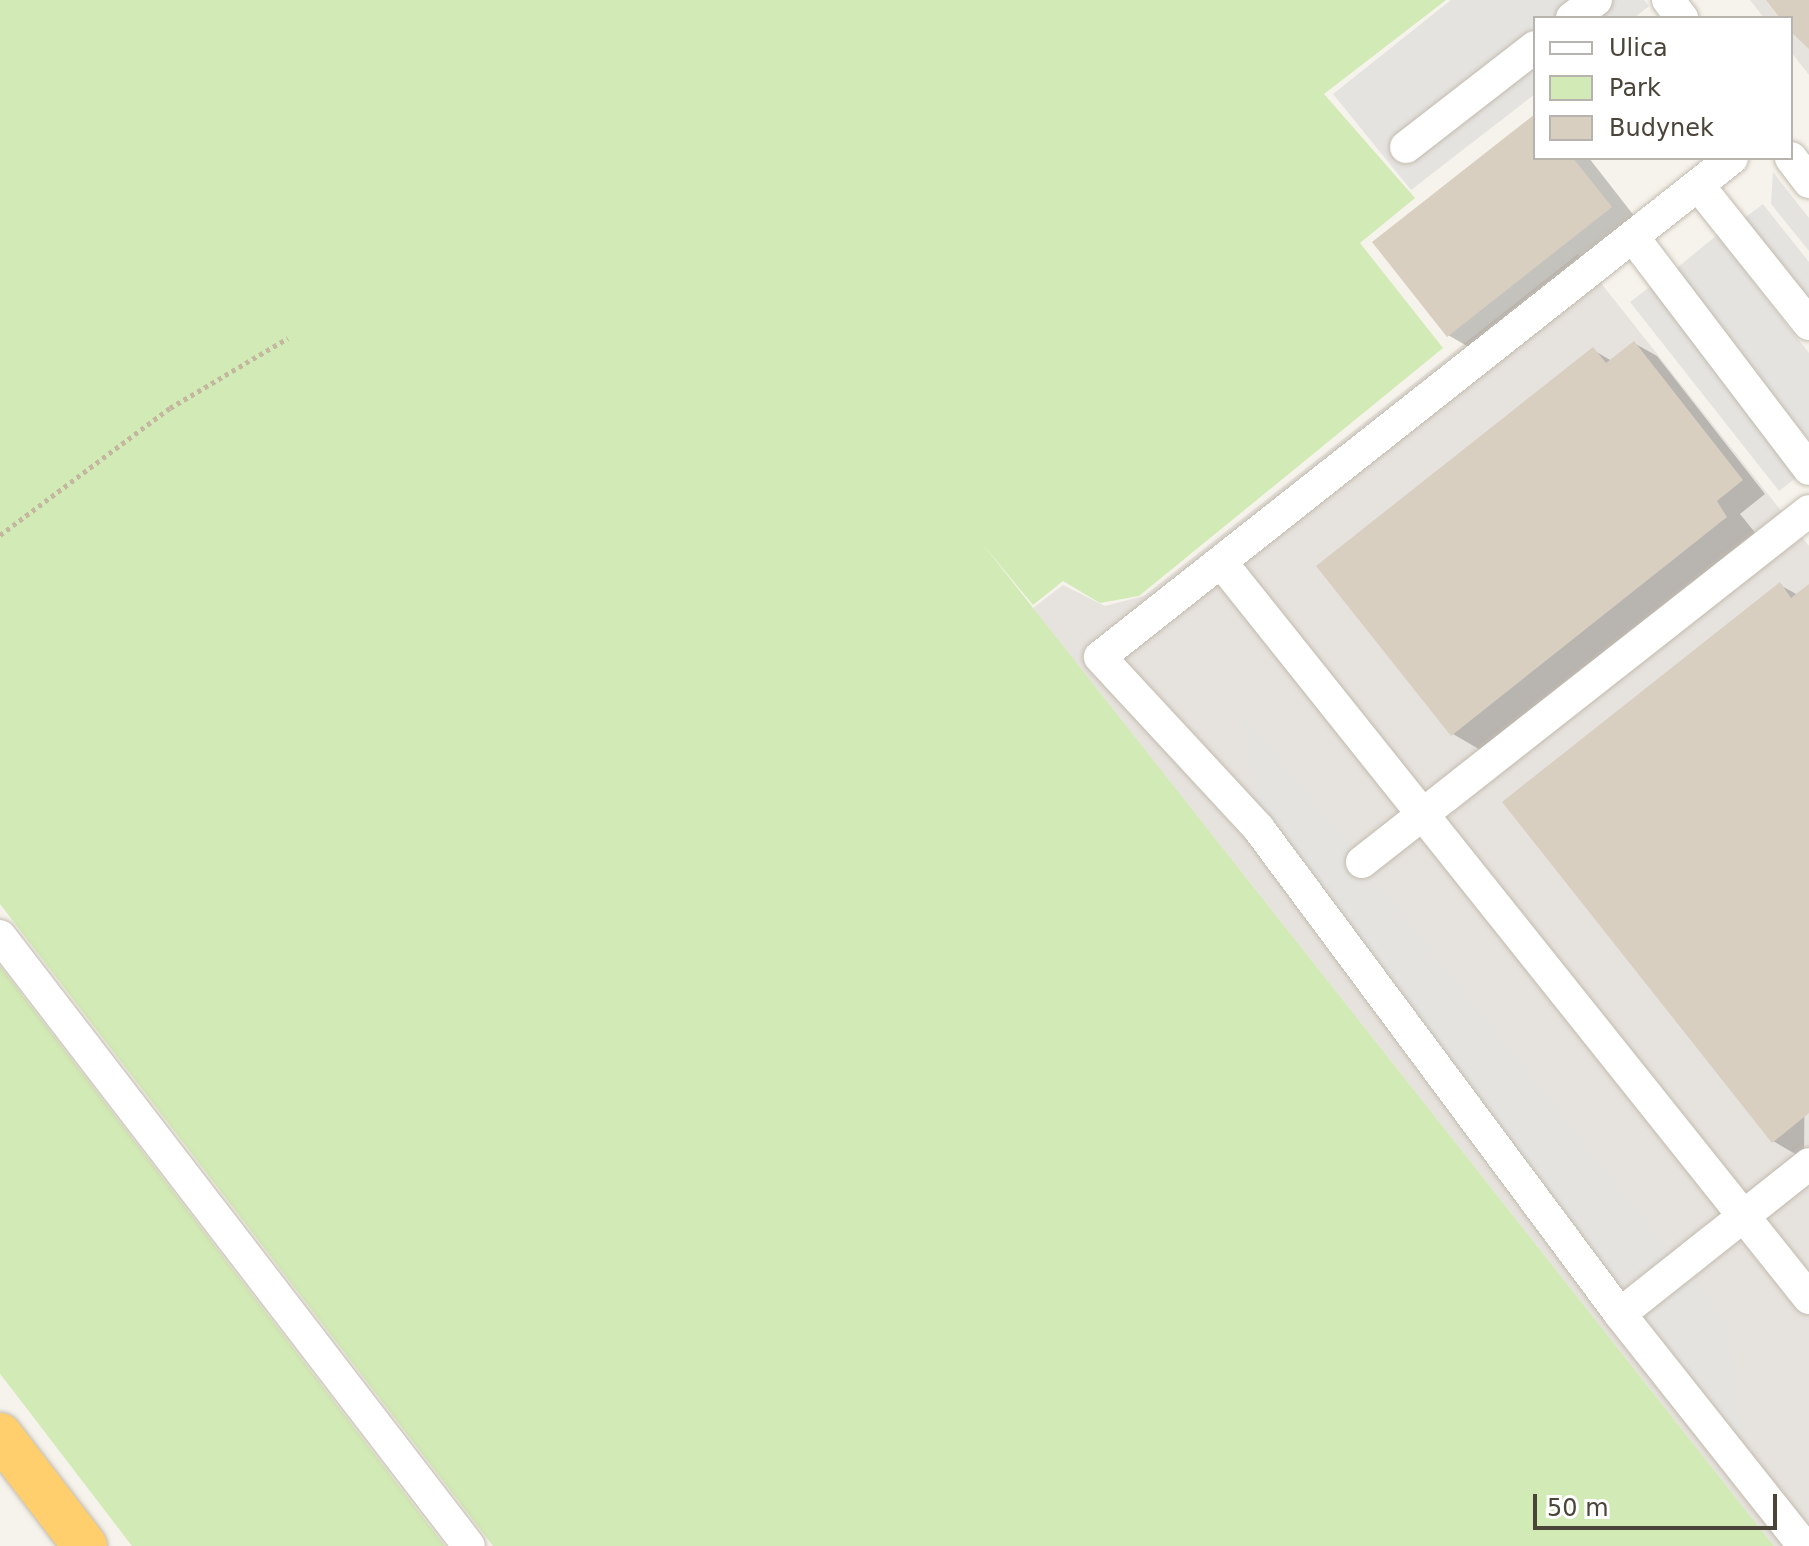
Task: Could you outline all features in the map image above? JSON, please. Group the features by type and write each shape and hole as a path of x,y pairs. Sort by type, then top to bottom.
{"highway":[{"path":"0,1435 85,1546"}],"lane":[{"path":"1575,16 1596,0"},
{"path":"1668,0 1680,16"},
{"path":"1406,147 1533,49"},
{"path":"1729,160 1100,657 1259,829 1620,1314 1804,1546"},
{"path":"1698,185 1809,324"},
{"path":"1633,237 1809,469"},
{"path":"1362,862 1809,511"},
{"path":"1221,562 1426,811 1809,1298"},
{"path":"0,936 469,1546"},
{"path":"1620,1314 1809,1164"}],"path":[{"path":"0,535 170,408 288,338"}],"shaded area":[{"path":"1451,0 1644,0 1649,6 1636,16 1533,16 1533,96 1411,190 1333,94"},
{"path":"1750,0 1809,0 1809,75 1793,55 1793,16 1762,16"},
{"path":"1773,172 1809,218 1809,251 1771,204"},
{"path":"1763,204 1809,262 1809,302 1743,219"},
{"path":"1717,235 1809,353 1809,440 1672,272"},
{"path":"1578,254 1809,546 1809,1546 1774,1546 1033,608 1063,585 1105,606 1144,596"},
{"path":"1651,286 1797,477 1779,491 1630,302"},
{"path":"1243,713 1727,1323 1743,1440 1259,829"}],"green space":[{"path":"0,0 1446,0 1324,94 1415,198 1360,243 1443,348 1139,596 1100,603 1063,581 1033,605 981,542 1774,1546 493,1546 0,904"},
{"path":"0,966 445,1546 132,1546 0,1374"}],"building":[{"path":"1766,0 1809,0 1809,49 1793,34 1793,16 1778,16"},
{"path":"1533,116 1533,160 1575,160 1612,207 1447,337 1372,242"},
{"path":"1634,341 1743,480 1717,501 1727,517 1451,736 1316,566 1593,347 1606,363"},
{"path":"1780,582 1791,598 1809,584 1809,1113 1772,1143 1502,802"}]}
